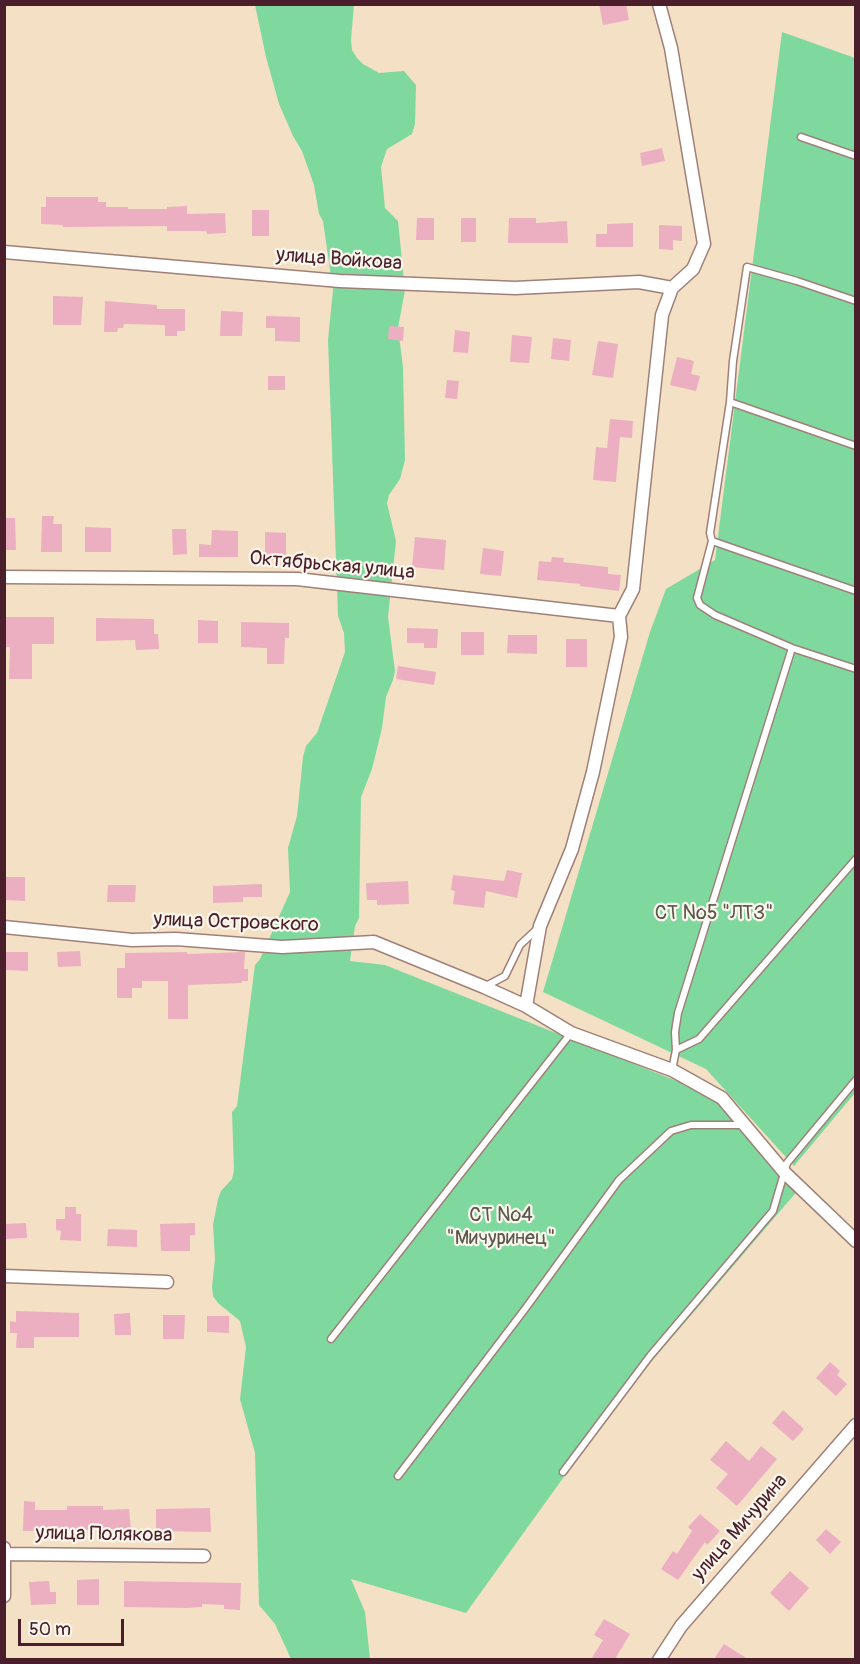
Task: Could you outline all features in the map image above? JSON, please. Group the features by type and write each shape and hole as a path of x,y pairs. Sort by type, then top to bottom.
{"street":[{"path":"526,1006 540,926 572,849 593,772 621,637 619,616 633,589 662,315 672,288 693,269 705,244 671,48 659,4"},
{"name":"улица Войкова","path":"4,252 340,281 515,288 639,282 672,288"},
{"name":"Октябрьская улица","path":"4,577 297,579 619,616"},
{"name":"улица Островского","path":"4,927 132,940 176,939 282,947 374,942 526,1006 571,1033 672,1070 722,1098 785,1173 855,1241"},
{"path":"4,1276 167,1282"},
{"name":"улица Мичурина","path":"659,1659 681,1626 855,1425"},
{"path":"4,1548 4,1596"},
{"name":"улица Полякова","path":"5,1554 204,1556"}],"lane":[{"path":"801,137 855,156"},
{"path":"855,301 747,267 710,533 712,541 699,586 698,598 700,604 715,615 792,648 855,669"},
{"path":"730,402 855,446"},
{"path":"712,541 855,591"},
{"path":"672,1070 676,1050 675,1032 678,1012 792,648"},
{"path":"676,1050 699,1039 855,859"},
{"path":"484,987 505,976 520,945 540,926"},
{"path":"331,1339 571,1033"},
{"path":"563,1472 650,1356 773,1211 787,1163 855,1080"},
{"path":"398,1476 525,1309 619,1180 671,1131 691,1125 745,1125"}],"green space":[{"name":"СТ №4 \"Мичуринец\"","path":"255,5 354,5 351,40 352,50 357,58 379,73 404,71 416,85 415,124 412,134 387,149 381,167 385,208 398,221 405,290 398,328 403,367 405,460 400,479 389,495 387,503 396,541 388,617 395,671 386,697 382,728 372,769 361,797 359,918 355,926 350,961 385,965 712,1095 799,1189 622,1396 466,1613 351,1579 365,1612 370,1659 291,1659 275,1624 259,1605 255,1453 240,1399 246,1347 240,1321 218,1303 213,1296 212,1287 215,1259 213,1225 221,1191 232,1179 234,1170 232,1112 237,1106 255,965 260,959 290,892 288,848 297,816 303,757 306,746 317,733 345,652 344,633 338,616 328,340 333,290 323,221 319,214 314,185 302,151 279,104"},
{"name":"СТ №5 \"ЛТЗ\"","path":"782,32 855,58 855,1093 794,1166 706,1069 543,992 650,632 666,589 715,560"}],"building":[{"path":"599,4 626,4 629,20 603,25"},
{"path":"662,148 665,161 642,166 640,153"},
{"path":"46,197 98,197 98,202 106,202 106,207 128,207 128,209 167,209 167,207 187,206 187,214 225,213 226,233 167,231 167,226 63,227 63,225 41,224 41,207 46,207"},
{"path":"252,210 269,210 269,236 252,236"},
{"path":"417,218 434,218 434,240 416,240"},
{"path":"461,218 476,218 476,242 461,242"},
{"path":"509,218 536,218 536,223 567,221 568,243 508,243"},
{"path":"633,223 633,247 596,247 596,234 607,234 607,224"},
{"path":"659,225 682,226 682,241 673,240 673,250 659,249"},
{"path":"53,296 83,297 81,325 53,325"},
{"path":"105,301 157,305 157,309 185,309 185,331 177,331 177,336 165,336 165,325 124,324 123,328 118,328 117,332 104,332"},
{"path":"221,311 243,312 242,336 220,336"},
{"path":"266,316 300,317 300,342 275,341 275,328 266,328"},
{"path":"389,326 404,327 403,341 388,339"},
{"path":"455,330 470,332 468,353 453,352"},
{"path":"512,335 532,337 529,363 510,362"},
{"path":"553,338 571,340 569,361 551,359"},
{"path":"598,341 618,344 613,378 592,375"},
{"path":"677,357 694,361 691,374 700,376 696,391 670,385"},
{"path":"268,376 285,376 285,390 268,390"},
{"path":"447,380 459,381 457,399 445,398"},
{"path":"610,419 633,421 632,438 620,437 616,482 593,480 596,447 607,448"},
{"path":"42,516 54,516 53,524 62,524 62,552 41,552"},
{"path":"4,518 15,518 16,550 4,550"},
{"path":"85,527 111,528 111,552 85,552"},
{"path":"172,529 186,529 187,554 173,555"},
{"path":"212,530 238,531 238,557 199,557 199,544 211,545"},
{"path":"265,532 286,533 286,560 265,560"},
{"path":"415,537 446,540 444,570 412,567"},
{"path":"483,548 504,551 501,576 480,574"},
{"path":"552,557 564,558 563,562 608,567 608,574 621,575 619,591 537,580 539,561 551,562"},
{"path":"4,617 54,617 54,644 32,644 32,679 9,679 10,647 4,647"},
{"path":"96,618 154,619 154,634 158,634 159,649 136,650 135,640 96,641"},
{"path":"198,620 218,621 218,643 198,643"},
{"path":"241,622 289,623 289,638 285,638 284,664 267,664 267,648 241,647"},
{"path":"407,628 438,629 437,648 424,648 424,643 407,643"},
{"path":"461,632 484,632 484,655 461,655"},
{"path":"508,635 537,635 537,654 507,653"},
{"path":"566,639 587,639 587,667 566,667"},
{"path":"398,666 436,672 434,685 396,679"},
{"path":"507,870 522,873 517,898 486,891 484,908 453,904 455,891 451,890 453,875 504,881"},
{"path":"4,877 25,877 25,901 4,900"},
{"path":"408,881 409,904 377,905 377,900 367,900 366,883"},
{"path":"262,884 262,897 243,897 243,902 213,903 213,886"},
{"path":"108,885 136,885 135,902 107,902"},
{"path":"80,951 81,966 58,967 57,952"},
{"path":"6,952 28,952 28,971 5,970"},
{"path":"187,952 187,954 245,952 244,969 248,969 248,981 188,985 188,1019 168,1019 168,981 142,981 142,988 132,988 132,998 117,998 117,968 125,968 125,953"},
{"path":"65,1207 76,1207 76,1214 81,1214 81,1241 60,1240 61,1231 56,1230 56,1219 65,1219"},
{"path":"26,1223 27,1238 4,1239 4,1224"},
{"path":"195,1223 195,1235 190,1235 190,1251 161,1251 160,1224"},
{"path":"108,1229 137,1230 137,1247 107,1246"},
{"path":"16,1311 79,1313 79,1337 34,1337 34,1348 16,1348 17,1333 10,1333 10,1321 16,1322"},
{"path":"130,1313 131,1335 115,1335 114,1314"},
{"path":"163,1315 185,1315 184,1339 163,1339"},
{"path":"207,1316 229,1316 229,1333 207,1332"},
{"path":"830,1362 840,1371 837,1375 847,1384 836,1396 816,1378"},
{"path":"783,1410 804,1429 793,1441 772,1423"},
{"path":"726,1441 749,1461 761,1446 777,1459 737,1506 716,1488 728,1474 710,1460"},
{"path":"24,1501 35,1502 35,1510 67,1510 67,1506 103,1506 103,1510 129,1509 131,1529 23,1531"},
{"path":"210,1508 211,1532 156,1531 156,1509"},
{"path":"700,1514 720,1531 707,1545 705,1542 678,1580 661,1569 673,1551 677,1554 692,1531 688,1527"},
{"path":"826,1529 841,1542 830,1554 816,1540"},
{"path":"790,1571 809,1588 789,1611 770,1593"},
{"path":"99,1579 99,1605 77,1605 77,1580"},
{"path":"49,1581 50,1592 56,1592 56,1604 31,1605 29,1582"},
{"path":"124,1581 241,1583 240,1610 224,1609 224,1605 202,1604 202,1607 187,1608 124,1607"},
{"path":"604,1619 630,1634 615,1659 591,1659 603,1640 594,1635"},
{"path":"724,1644 748,1659 714,1659"}]}
